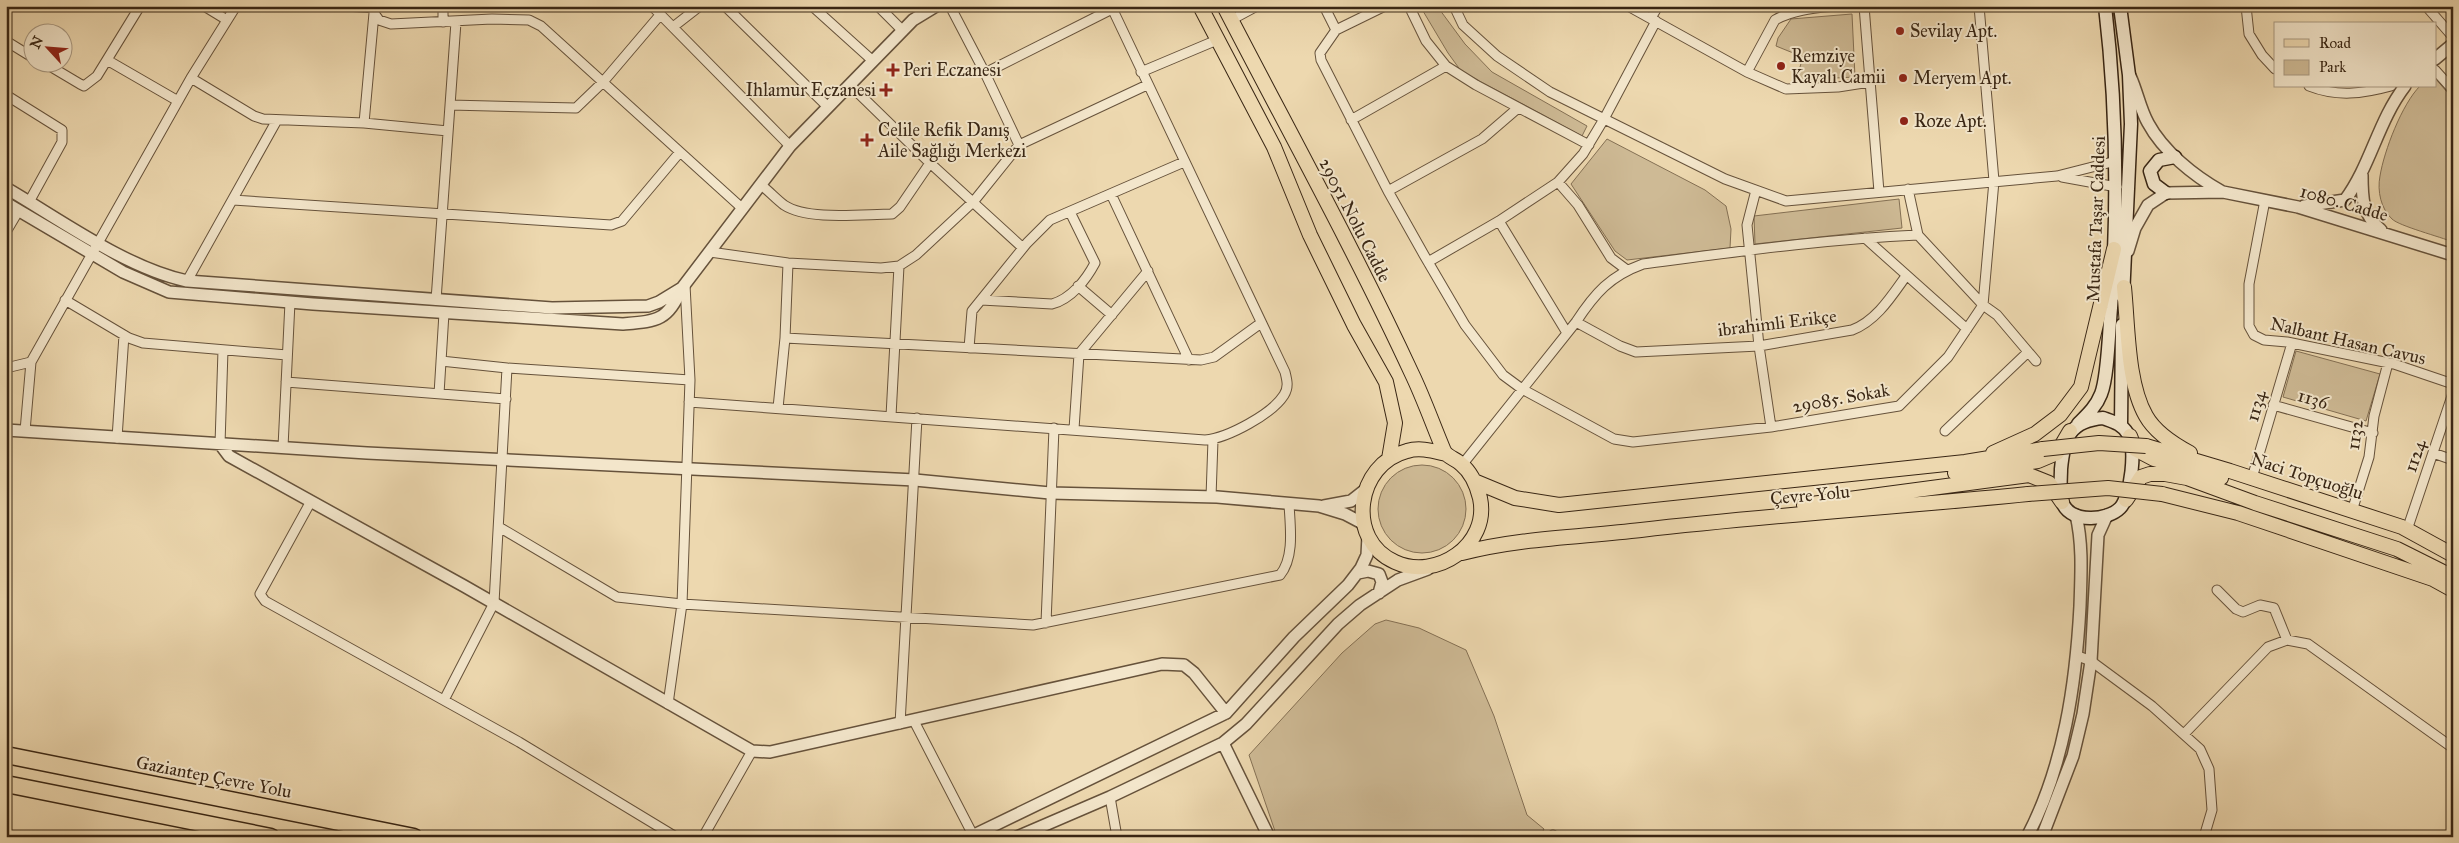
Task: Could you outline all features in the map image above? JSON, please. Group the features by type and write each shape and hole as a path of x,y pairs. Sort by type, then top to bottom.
{"highway":[{"name":"Gaziantep Çevre Yolu","path":"6,755 414,837"},
{"path":"6,784 271,837"}],"main road":[{"path":"1200,6 1274,147 1310,235 1354,325 1386,382 1395,423 1389,459"},
{"name":"29051 Nolu Cadde","path":"1224,6 1386,319 1432,416 1446,454"},
{"name":"Mustafa Taşar Caddesi","path":"2074,428 2094,408 2101,393 2109,335 2117,187 2113,73 2105,6"},
{"name":"Mustafa Taşar Caddesi","path":"2120,6 2129,72 2130,178 2125,259 2120,397 2121,425"},
{"path":"2166,193 2154,184 2150,172 2159,160 2175,157"},
{"path":"1975,461 2036,434 2060,415 2081,387 2114,249"},
{"path":"2124,287 2133,386 2146,418 2174,444 2208,464"},
{"path":"1696,492 1742,497 1993,469 2038,461 2057,453 2074,428 2086,420 2104,418 2121,425 2130,436 2135,449 2154,460 2432,543"},
{"path":"2062,502 2060,480 2062,458 2074,428"},
{"path":"2126,500 2132,460 2130,436"},
{"name":"Çevre Yolu","path":"1474,481 1515,498 1559,505 1975,461 2043,449 2100,443 2146,446"},
{"name":"Naci Topçuoğlu","path":"2146,446 2252,478 2407,530 2453,555"},
{"path":"1426,449 1446,454 1462,465 1474,481 1480,500 1480,519 1474,538 1462,553 1428,568 1410,568 1393,562 1378,551 1366,530 1362,507 1365,490 1374,472 1389,459 1407,451 1426,449"},
{"path":"1640,530 1712,517 2029,475 2049,483 2069,512 2097,518 2120,508 2141,477 2150,474 2165,474 2188,478 2255,503 2397,549 2453,577"},
{"name":"Çevre Yolu","path":"1462,553 1509,544 1692,523 1907,507 2028,494 2108,488 2162,494 2264,522 2433,579 2453,590"}],"street":[{"path":"60,72 84,86 97,76 140,6"},
{"path":"204,6 227,20"},
{"path":"25,431 31,362 191,78 236,6"},
{"path":"346,6 374,9"},
{"path":"443,6 443,22"},
{"path":"652,6 790,146"},
{"path":"673,27 700,6"},
{"path":"725,6 828,107"},
{"path":"812,6 873,61"},
{"path":"878,6 903,31"},
{"path":"6,203 122,272 169,292 444,313 623,324 647,322 672,309 684,286 790,146 912,20 936,6"},
{"path":"950,6 985,73 1019,145"},
{"path":"1231,20 1256,6"},
{"path":"1324,6 1336,30 1385,6"},
{"path":"1409,6 1426,40 1446,66 1476,86 1589,144"},
{"path":"1454,6 1463,25 1497,56 1550,92 1725,179 1786,201 2057,176 2116,162"},
{"path":"1628,6 1766,82 1786,89 1838,87 1870,82"},
{"path":"1428,262 1500,221 1558,182 1589,144 1604,119 1654,19 1658,6"},
{"path":"1747,72 1775,20 1784,14 1838,6"},
{"path":"1845,6 1865,6 1879,192"},
{"name":"29085. Sokak","path":"1336,30 1320,53 1321,60 1350,120 1388,191 1465,325 1503,375 1522,388 1614,439 1633,442 1771,427 1899,406 1948,357 1983,305 1994,181 1979,6"},
{"path":"2246,6 2249,34 2262,55 2274,68"},
{"path":"2426,6 2453,37"},
{"path":"689,402 1213,440 1219,439 1260,416 1284,395 1288,386 1285,372 1111,8 985,73"},
{"path":"374,9 379,20 391,24 492,19 528,20 541,26 743,209"},
{"path":"364,123 374,9"},
{"path":"450,105 576,108 603,82 660,15"},
{"path":"436,300 456,22"},
{"path":"1141,72 1217,40"},
{"path":"6,41 22,51"},
{"path":"2436,58 2453,44"},
{"path":"107,60 178,101"},
{"path":"1350,120 1446,66"},
{"path":"2436,71 2453,90"},
{"path":"2129,72 2148,123 2175,157 2203,181 2223,192"},
{"path":"191,78 254,116 277,120 364,123 448,131"},
{"path":"850,85 930,163 974,201 1023,248"},
{"path":"710,252 788,263 881,268 899,266 916,255 974,201 1019,145 1147,85"},
{"path":"2315,88 2337,95 2368,93 2384,88"},
{"path":"2298,207 2345,200 2362,173 2386,116 2404,88"},
{"path":"6,95 62,130 62,142 29,202"},
{"path":"1388,191 1482,139 1518,108"},
{"path":"187,281 277,120"},
{"path":"233,200 611,225 622,221 680,152"},
{"path":"969,348 972,311 1023,248 1050,220 1184,162"},
{"path":"761,184 784,205 796,211 810,214 892,214 900,207 930,163"},
{"path":"2362,173 2363,204 2370,220 2384,233"},
{"path":"2057,176 2117,187"},
{"path":"1558,182 1578,206 1611,258 1627,270"},
{"path":"6,188 98,242 159,274 187,281 552,308 637,308 659,302 684,286"},
{"path":"1908,189 1918,235 1983,305 1997,315 2036,361"},
{"path":"1756,190 1748,225 1759,346 1771,427"},
{"path":"2125,259 2134,228 2148,205 2166,193 2223,192"},
{"name":"1080. Cadde","path":"2223,192 2298,207 2453,255"},
{"path":"1111,194 1189,360"},
{"name":"Nalbant Hasan Cavus","path":"2264,200 2249,284 2248,326 2254,336 2264,340 2292,343 2388,363 2453,384"},
{"path":"6,232 19,210"},
{"path":"981,300 1052,304 1063,301 1096,263 1070,212"},
{"path":"1500,221 1567,333"},
{"path":"1462,465 1597,293 1617,275 1643,264 1750,250 1865,238 1918,235"},
{"path":"1865,238 1906,276 1968,328"},
{"path":"778,408 785,338 788,263"},
{"path":"891,416 899,266"},
{"path":"1074,429 1080,354 1148,271"},
{"name":"ibrahimli Erikçe","path":"1576,322 1620,346 1636,352 1759,346 1852,330 1865,325 1884,306 1906,276"},
{"path":"668,704 682,604 690,380 684,286"},
{"path":"1078,286 1112,315"},
{"path":"65,300 124,335 153,345 287,355"},
{"path":"282,447 290,302"},
{"path":"440,394 444,313"},
{"path":"785,338 1201,360 1214,357 1261,323"},
{"path":"117,438 124,335"},
{"name":"1134","path":"2252,478 2292,343"},
{"path":"223,350 220,444 228,456 494,604 752,751 770,752 1162,664 1184,666 1194,673 1226,713"},
{"path":"1945,431 2028,352"},
{"path":"441,361 507,368 690,380"},
{"path":"6,368 31,362"},
{"name":"1132","path":"2352,511 2369,458 2374,416 2388,363"},
{"path":"444,700 494,604 507,368"},
{"path":"286,382 506,398"},
{"name":"1124","path":"2407,530 2453,392"},
{"name":"1136","path":"2273,404 2373,433"},
{"path":"900,724 917,418"},
{"path":"1046,623 1054,428"},
{"path":"6,430 367,454 915,480 1050,492 1211,496 1319,506 1351,501 1365,490"},
{"path":"1211,496 1213,440"},
{"path":"2433,453 2453,460"},
{"path":"310,503 260,594 265,601 519,742 676,837"},
{"path":"499,527 610,595 682,604 1033,625 1280,575 1286,568 1291,532 1290,504"},
{"path":"914,721 971,836 1226,713 1294,637 1358,573 1366,555 1366,530 1345,514 1319,506"},
{"path":"2027,837 2038,817 2062,741 2078,656 2081,538 2076,515"},
{"path":"2042,837 2073,756 2083,714 2091,661 2098,535 2107,515"},
{"path":"1017,837 1110,797 1223,743 1246,724 1338,624 1398,580 1428,568"},
{"path":"1358,573 1368,571 1379,574 1382,582 1379,593"},
{"path":"2217,590 2236,609 2243,612 2260,604 2274,608 2288,640"},
{"path":"2184,734 2268,647 2288,640 2308,644 2453,748"},
{"path":"2078,656 2091,661 2152,706 2200,749 2209,769 2212,810 2204,837"},
{"path":"1223,743 1269,837"},
{"path":"703,837 752,751"},
{"path":"1110,797 1117,837"}],"green space":[{"path":"1420,6 1437,6 1465,44 1492,72 1587,126 1582,136 1461,71"},
{"path":"1852,14 1855,77 1796,80 1803,57 1776,46 1778,38 1791,19"},
{"path":"2436,79 2453,99 2453,242 2396,222 2385,210 2380,194 2379,182 2382,166 2390,141 2400,116 2418,88 2436,88"},
{"path":"1607,139 1705,190 1726,206 1731,229 1730,248 1627,260 1615,251 1571,184"},
{"path":"1899,199 1902,228 1755,244 1754,216"},
{"path":"2296,351 2380,374 2366,421 2283,397"},
{"path":"1422,465 1439,468 1453,478 1463,492 1466,509 1463,526 1453,540 1439,550 1422,553 1405,550 1391,540 1381,526 1378,509 1381,492 1391,478 1405,468"},
{"path":"1386,620 1419,628 1466,650 1494,716 1527,815 1544,829 1540,837 1277,837 1249,755 1342,653 1375,624"}],"place":[{"name":"Sevilay Apt.","path":"1900,31"},
{"name":"Remziye Kayalı Camii","path":"1781,66"},
{"name":"Peri Eczanesi","path":"893,70"},
{"name":"Meryem Apt.","path":"1903,78"},
{"name":"Ihlamur Eczanesi","path":"886,90"},
{"name":"Roze Apt.","path":"1904,121"},
{"name":"Celile Refik Danış Aile Sağlığı Merkezi","path":"867,140"}]}
